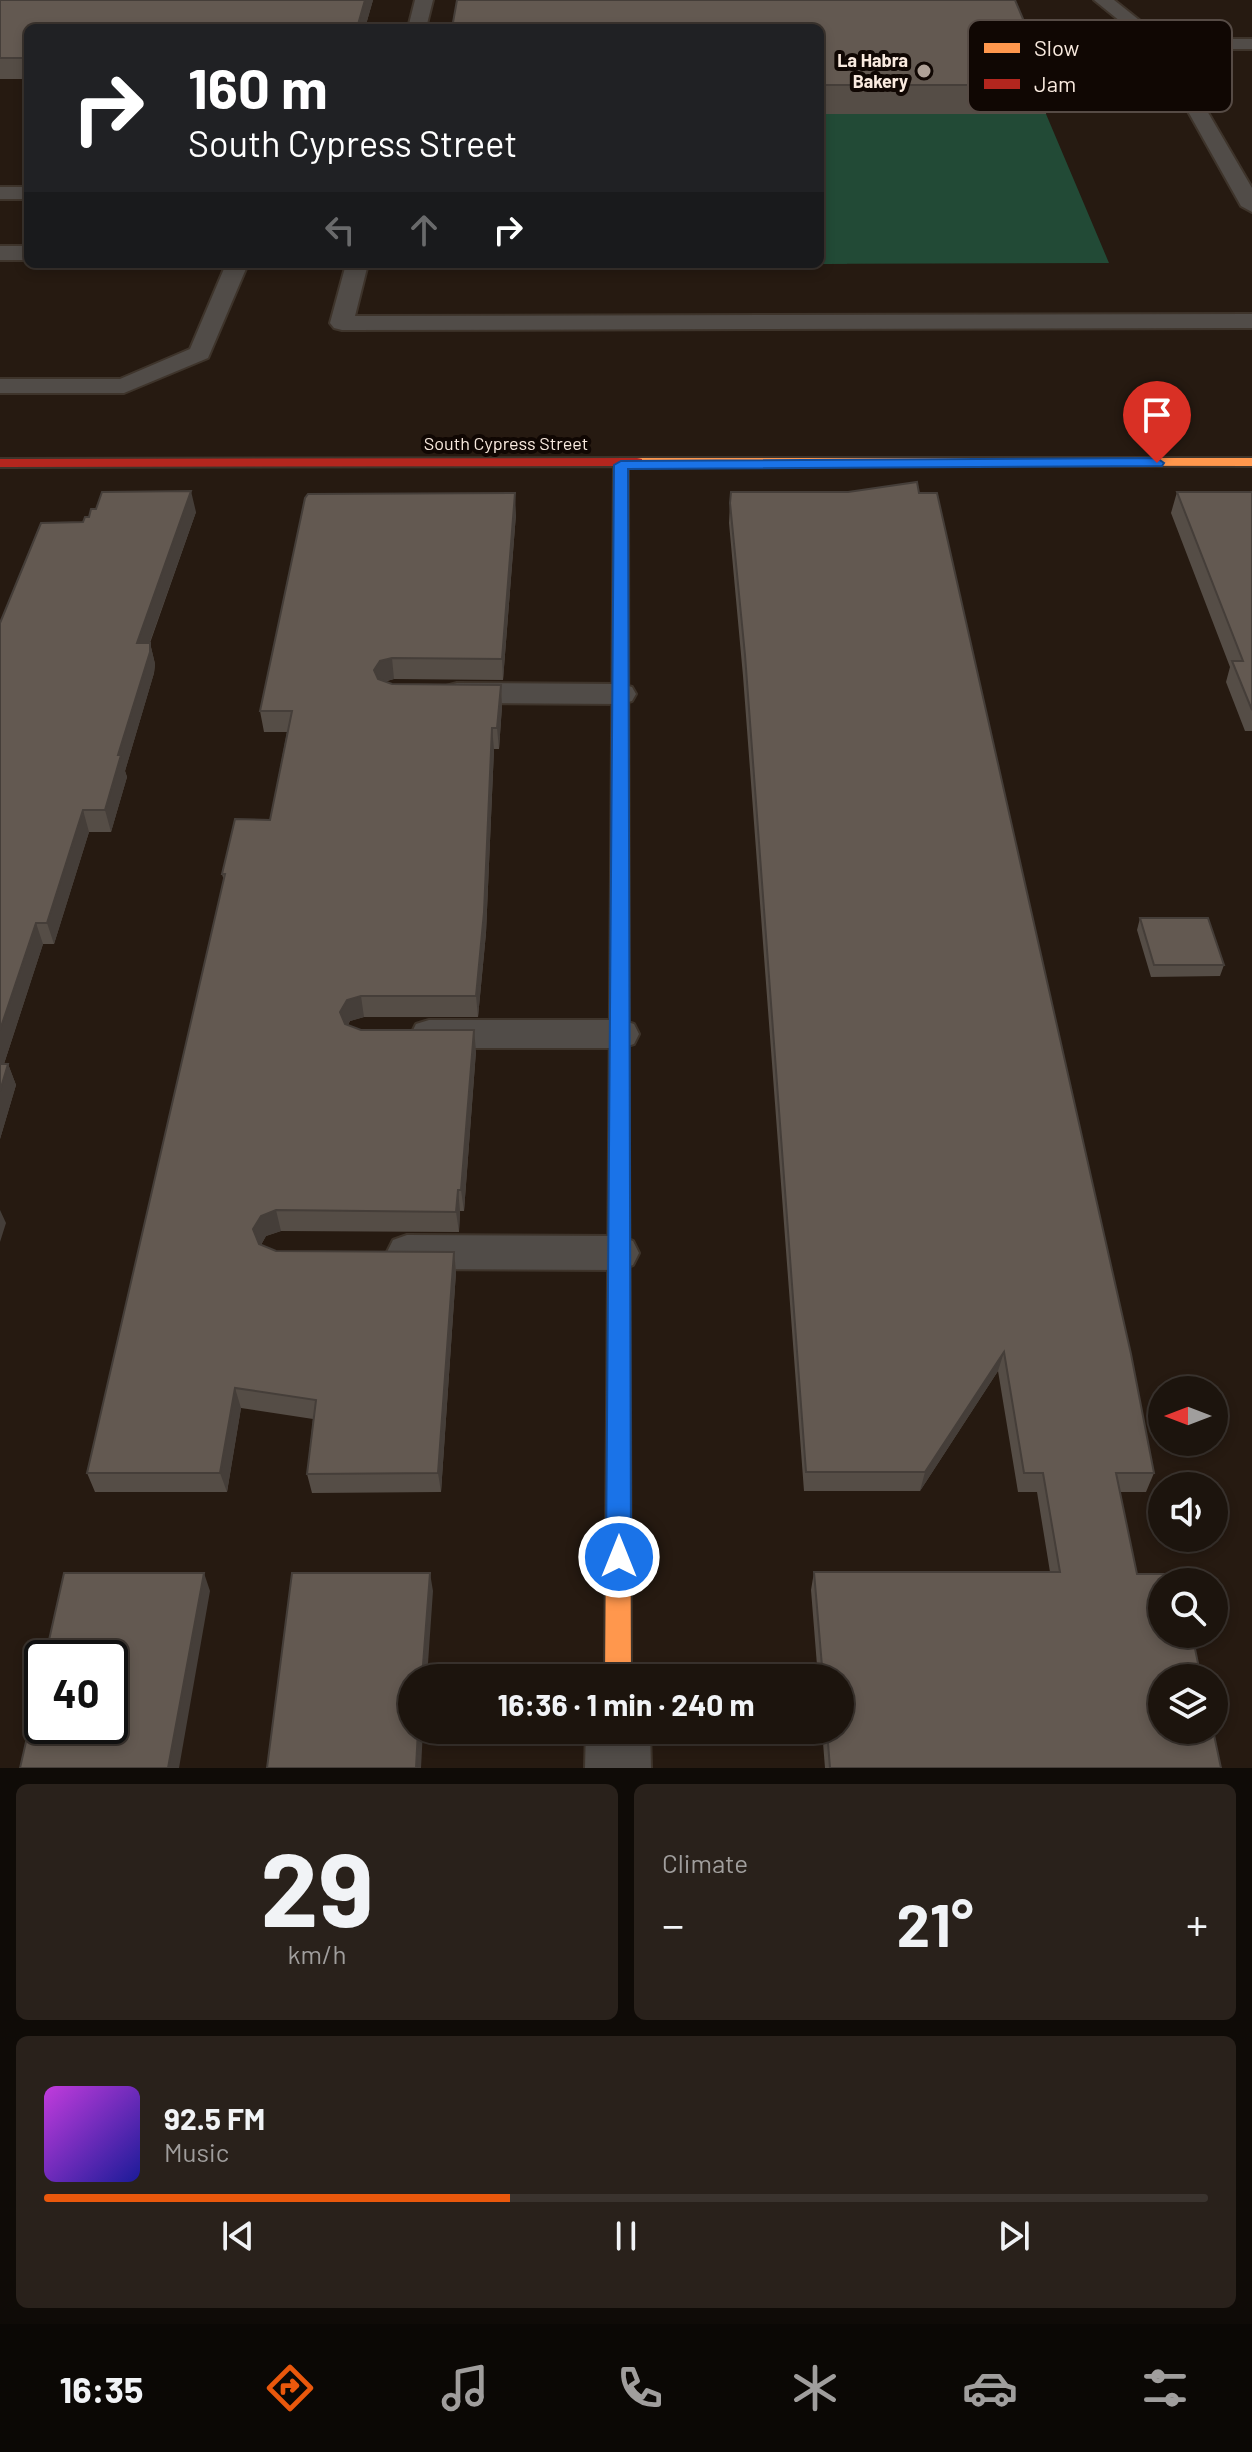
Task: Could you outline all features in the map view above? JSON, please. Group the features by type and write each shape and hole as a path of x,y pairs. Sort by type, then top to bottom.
{"street":[{"name":"South Cypress Street","path":"0,463 621,465 1252,462"},
{"path":"618,1664 621,465"},
{"path":"618,1744 618,1768"}],"lane":[{"path":"418,24 424,0"},
{"path":"1103,0 1128,20"},
{"path":"1198,112 1252,206"},
{"path":"0,193 24,193"},
{"path":"0,253 24,253"},
{"path":"0,386 124,386 200,353 235,268"},
{"path":"356,268 342,323 1252,321"},
{"path":"424,693 621,694"},
{"path":"394,1034 621,1034"},
{"path":"373,1252 619,1253"}],"green space":[{"path":"824,114 1046,114 1109,263 824,264"}],"building":[{"path":"0,0 365,0 358,24 24,24 24,58 0,58"},
{"name":"La Habra Bakery","path":"457,0 1015,0 1023,20 968,20 968,85 824,85 824,24 453,24"},
{"path":"917,482 919,493 937,493 1131,1354 1148,1456 1151,1456 1154,1472 1116,1473 1137,1574 1148,1574 1148,1648 1195,1648 1198,1664 1148,1664 1148,1744 1216,1744 1221,1768 830,1768 828,1744 854,1744 854,1664 822,1664 814,1572 1060,1572 1043,1473 1024,1473 1004,1352 925,1472 806,1472 745,655 730,503 731,492 848,492"},
{"path":"191,491 137,643 150,643 150,652 118,755 121,755 105,810 83,810 47,923 36,923 0,1030 0,623 41,523 83,522 85,517 89,517 91,509 96,509 102,492"},
{"path":"1177,492 1252,492 1252,710 1232,661 1243,661"},
{"path":"515,493 502,659 392,658 380,661 374,670 378,679 392,684 501,685 497,728 492,728 484,912 476,996 361,996 347,1000 340,1012 345,1024 361,1030 474,1030 461,1190 458,1190 456,1212 276,1210 261,1216 253,1229 259,1244 276,1251 454,1252 438,1473 307,1474 316,1400 235,1388 220,1473 87,1473 235,819 270,820 292,711 260,711 305,498 308,494"},
{"path":"1140,918 1208,918 1224,965 1154,965"},
{"path":"0,1064 8,1064 0,1091"},
{"path":"64,1573 204,1573 168,1768 20,1768 26,1744 128,1744 128,1640 49,1640"},
{"path":"292,1573 430,1573 423,1664 398,1664 398,1744 417,1744 416,1768 267,1768"}],"traffic: slow":[{"path":"637,462 1252,462"},
{"path":"618,1664 619,1141"}],"traffic: jam":[{"path":"0,463 637,462"},
{"path":"619,1141 621,465"}],"place":[{"name":"La Habra Bakery","path":"924,71"}],"route":[{"path":"619,1557 621,465 1157,463"}]}
